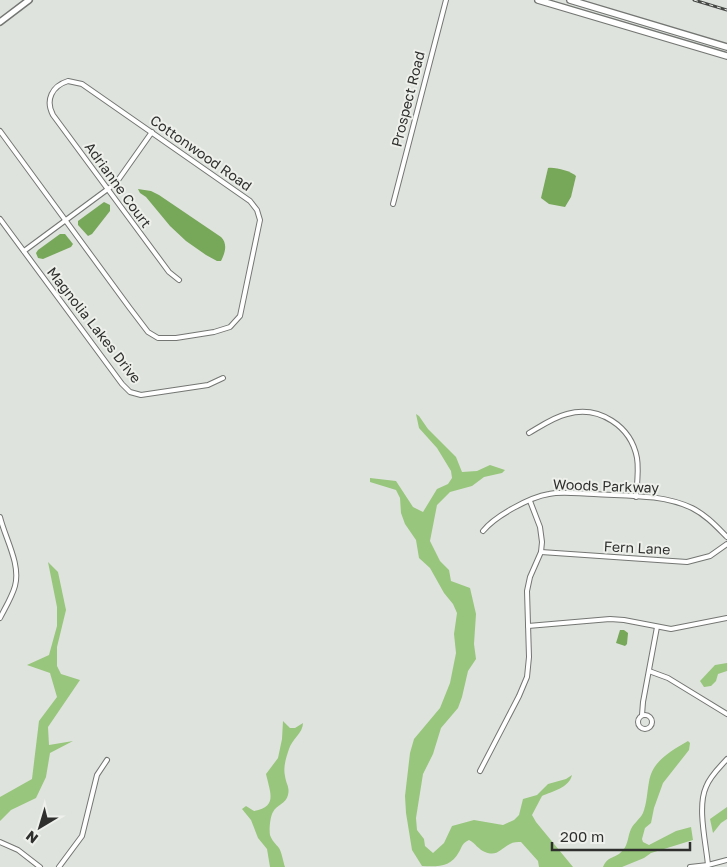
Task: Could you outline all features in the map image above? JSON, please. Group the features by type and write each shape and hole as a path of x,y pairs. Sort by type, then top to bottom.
{"main road":[{"path":"0,22 30,0"},
{"path":"538,0 727,56"},
{"path":"569,0 727,47"}],"street":[{"name":"Prospect Road","path":"393,204 446,0"},
{"path":"566,8 569,0"},
{"path":"664,38 667,29"},
{"name":"Cottonwood Road","path":"0,131 148,332 162,339 225,329 234,323 240,316 260,220 258,210 246,197 77,82 68,81 58,85 50,98"},
{"name":"Adrianne Court","path":"50,98 50,108 53,115 169,272 180,280"},
{"path":"24,251 121,178 152,132"},
{"name":"Magnolia Lakes Drive","path":"0,219 122,384 130,392 141,395 160,393 208,385 223,378"},
{"path":"529,433 573,412 589,412 613,420 628,436 635,450 637,464 636,497"},
{"name":"Woods Parkway","path":"483,531 496,519 530,501 541,496 556,493 661,499 691,508 710,519 727,537"},
{"path":"480,770 525,684 528,671 528,584 541,552 542,542 540,527 530,501"},
{"path":"0,517 14,564 16,578 14,591 0,618"},
{"name":"Fern Lane","path":"541,552 687,562 710,556 727,544"},
{"path":"528,626 610,619 671,629 727,618"},
{"path":"642,715 656,628"},
{"path":"649,671 668,678 727,714"},
{"path":"708,865 702,800 708,782 727,758"},
{"path":"59,867 82,836 97,776 107,760"},
{"path":"0,842 18,850 40,867"},
{"path":"690,867 727,860"}],"shaded area":[{"path":"548,168 570,172 576,176 571,197 565,207 549,204 541,198"},
{"path":"138,189 151,191 159,195 221,237 225,246 225,252 221,261 206,255 186,241 170,226"},
{"path":"104,202 110,205 110,211 92,234 88,236 78,225 78,221"},
{"path":"60,234 65,234 73,244 71,247 43,259 38,258 36,253 38,250"},
{"path":"416,414 456,457 462,472 477,471 490,465 505,470 502,473 484,477 472,486 450,492 437,505 430,541 440,561 449,570 451,581 470,588 476,614 474,644 476,659 468,671 458,708 441,728 433,754 423,774 416,818 417,830 424,839 425,846 433,853 444,843 452,826 474,820 503,825 514,820 519,815 523,799 537,795 548,784 566,779 572,775 564,786 542,796 532,815 573,867 539,867 538,861 521,842 511,843 493,854 483,851 469,840 452,861 439,866 422,866 412,850 405,796 410,753 414,739 440,708 450,683 456,653 454,634 457,613 430,568 419,558 416,540 405,524 401,513 400,498 396,490 370,482 370,478 396,481 413,507 423,512 437,489 448,484 452,478 451,471 437,448 419,428"},
{"path":"48,562 58,572 66,610 57,647 57,666 61,674 80,680 48,727 49,745 73,741 50,753 46,777 36,798 11,810 0,821 0,797 32,779 39,721 57,697 50,673 27,665 49,655 57,626 57,607"},
{"path":"620,630 628,633 625,646 616,643"},
{"path":"727,663 727,671 718,674 716,681 711,686 704,687 700,681 715,665"},
{"path":"283,721 290,728 295,728 303,723 303,727 290,745 285,762 284,773 288,788 287,798 274,810 270,824 270,835 280,850 285,867 270,867 267,849 258,838 251,820 242,809 246,806 254,811 262,809 269,802 270,793 266,774 278,758"},
{"path":"688,741 690,743 689,750 663,783 651,823 645,828 642,839 643,842 649,845 676,831 691,827 693,840 651,853 622,867 603,867 607,861 625,848 631,829 643,813 651,775 658,762"},
{"path":"727,807 727,819 713,833 710,819"}],"railway":[{"path":"694,0 727,10"}]}
